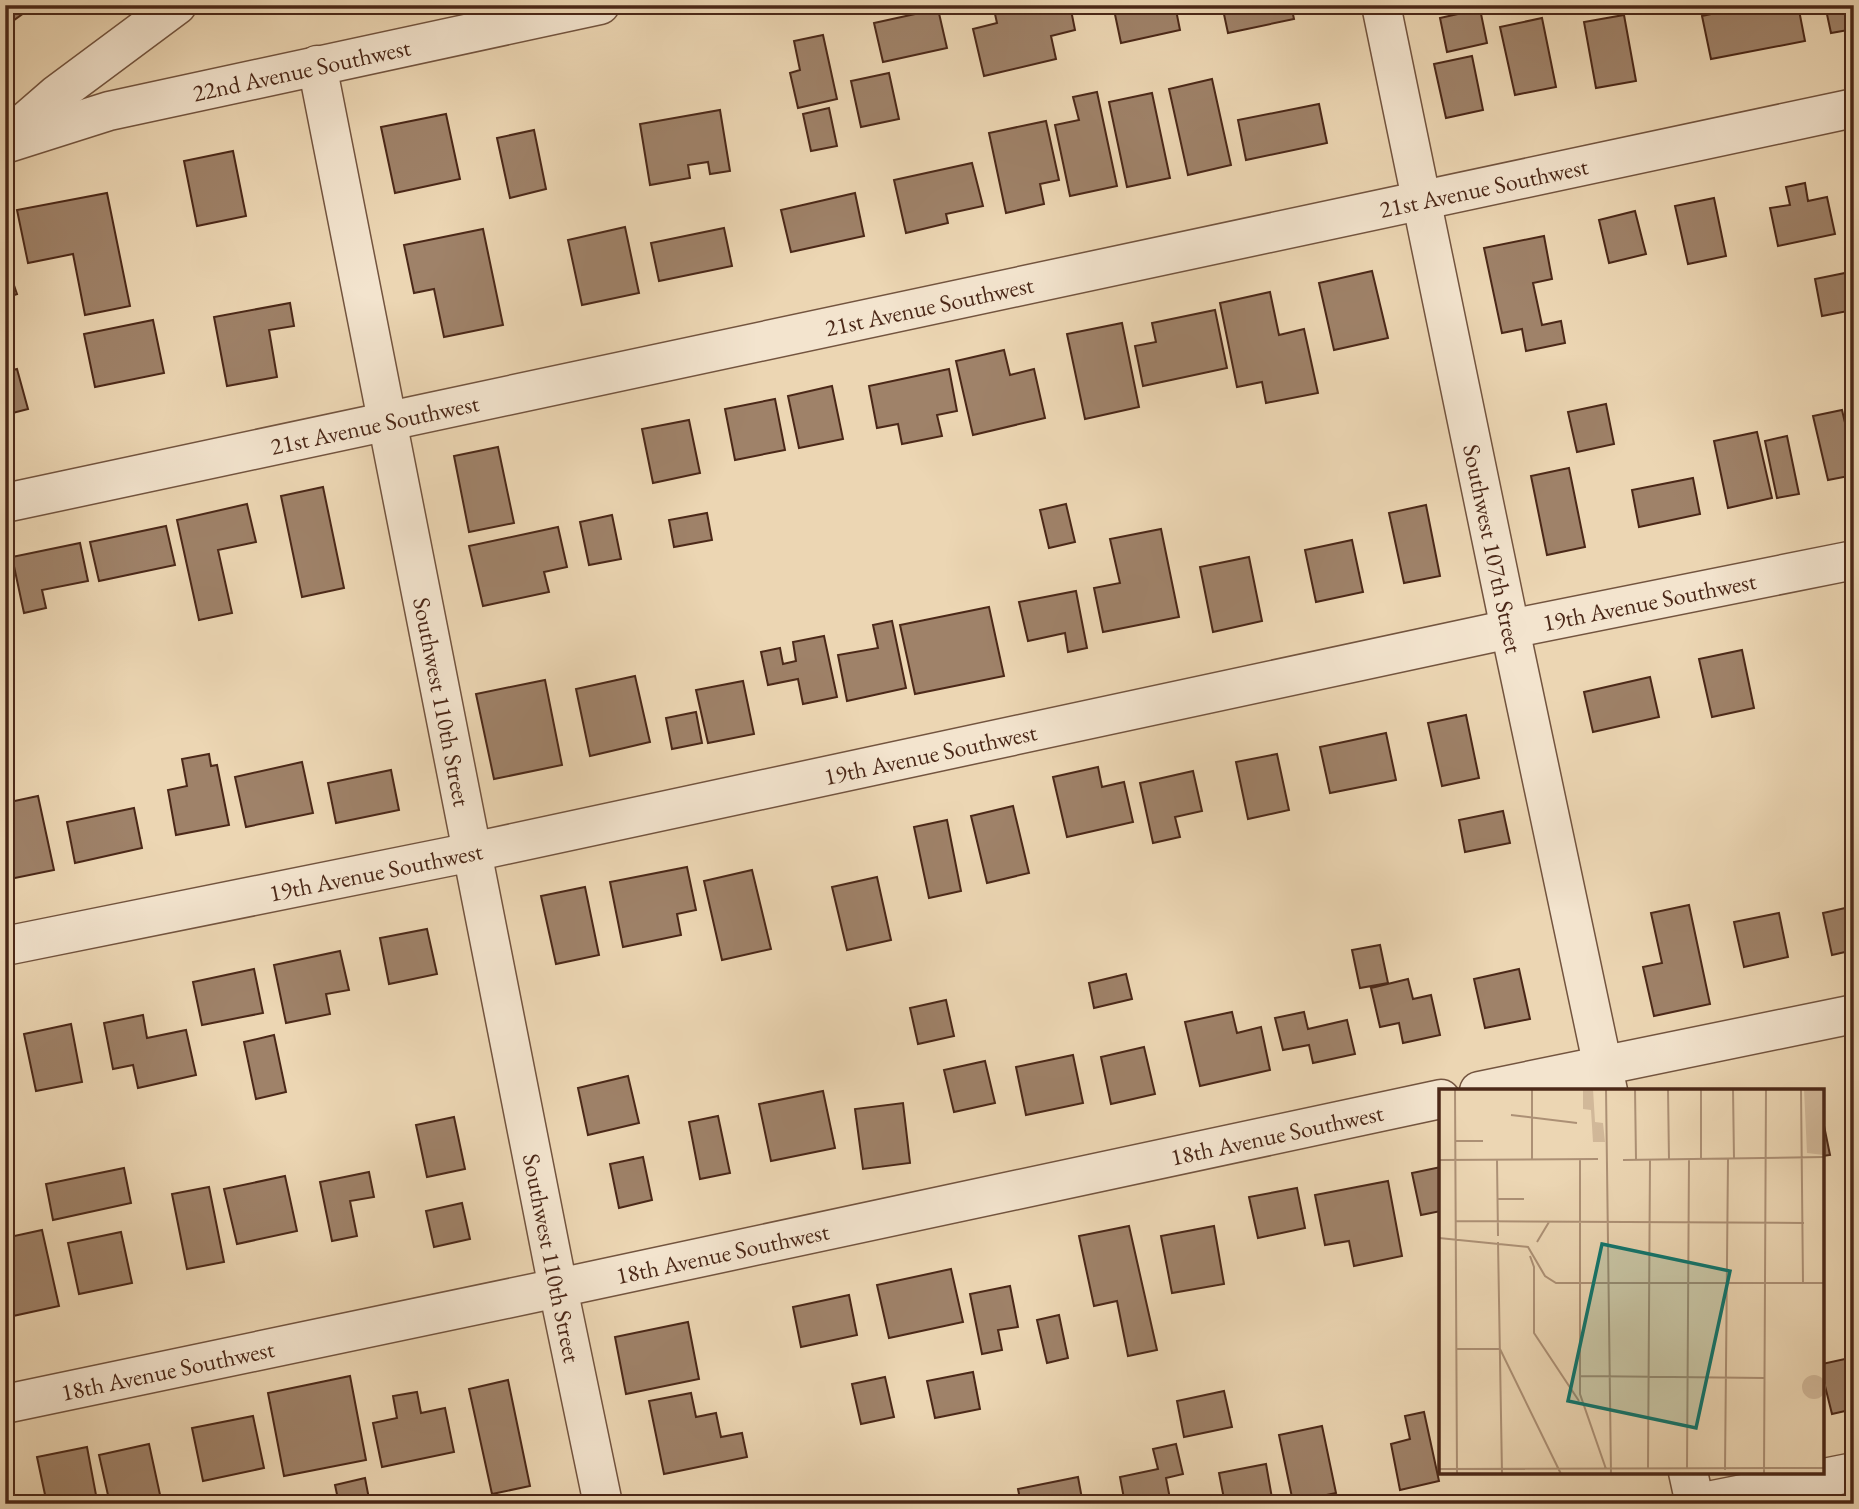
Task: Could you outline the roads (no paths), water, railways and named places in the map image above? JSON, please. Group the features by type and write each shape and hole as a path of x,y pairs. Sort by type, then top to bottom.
{"street":[{"path":"5,142 57,95 177,5"},
{"name":"22nd Avenue Southwest","path":"5,142 109,111 600,5"},
{"name":"Southwest 107th Street","path":"1381,5 1605,1077"},
{"name":"Southwest 110th Street","path":"317,65 603,1504"},
{"name":"21st Avenue Southwest","path":"5,503 1854,108"},
{"name":"19th Avenue Southwest","path":"5,946 472,852 1510,629 1854,560"},
{"path":"1497,1089 1605,1077 1854,1014"},
{"name":"18th Avenue Southwest","path":"5,1404 1439,1099"},
{"path":"1688,1474 1694,1504 1854,1472"}]}
